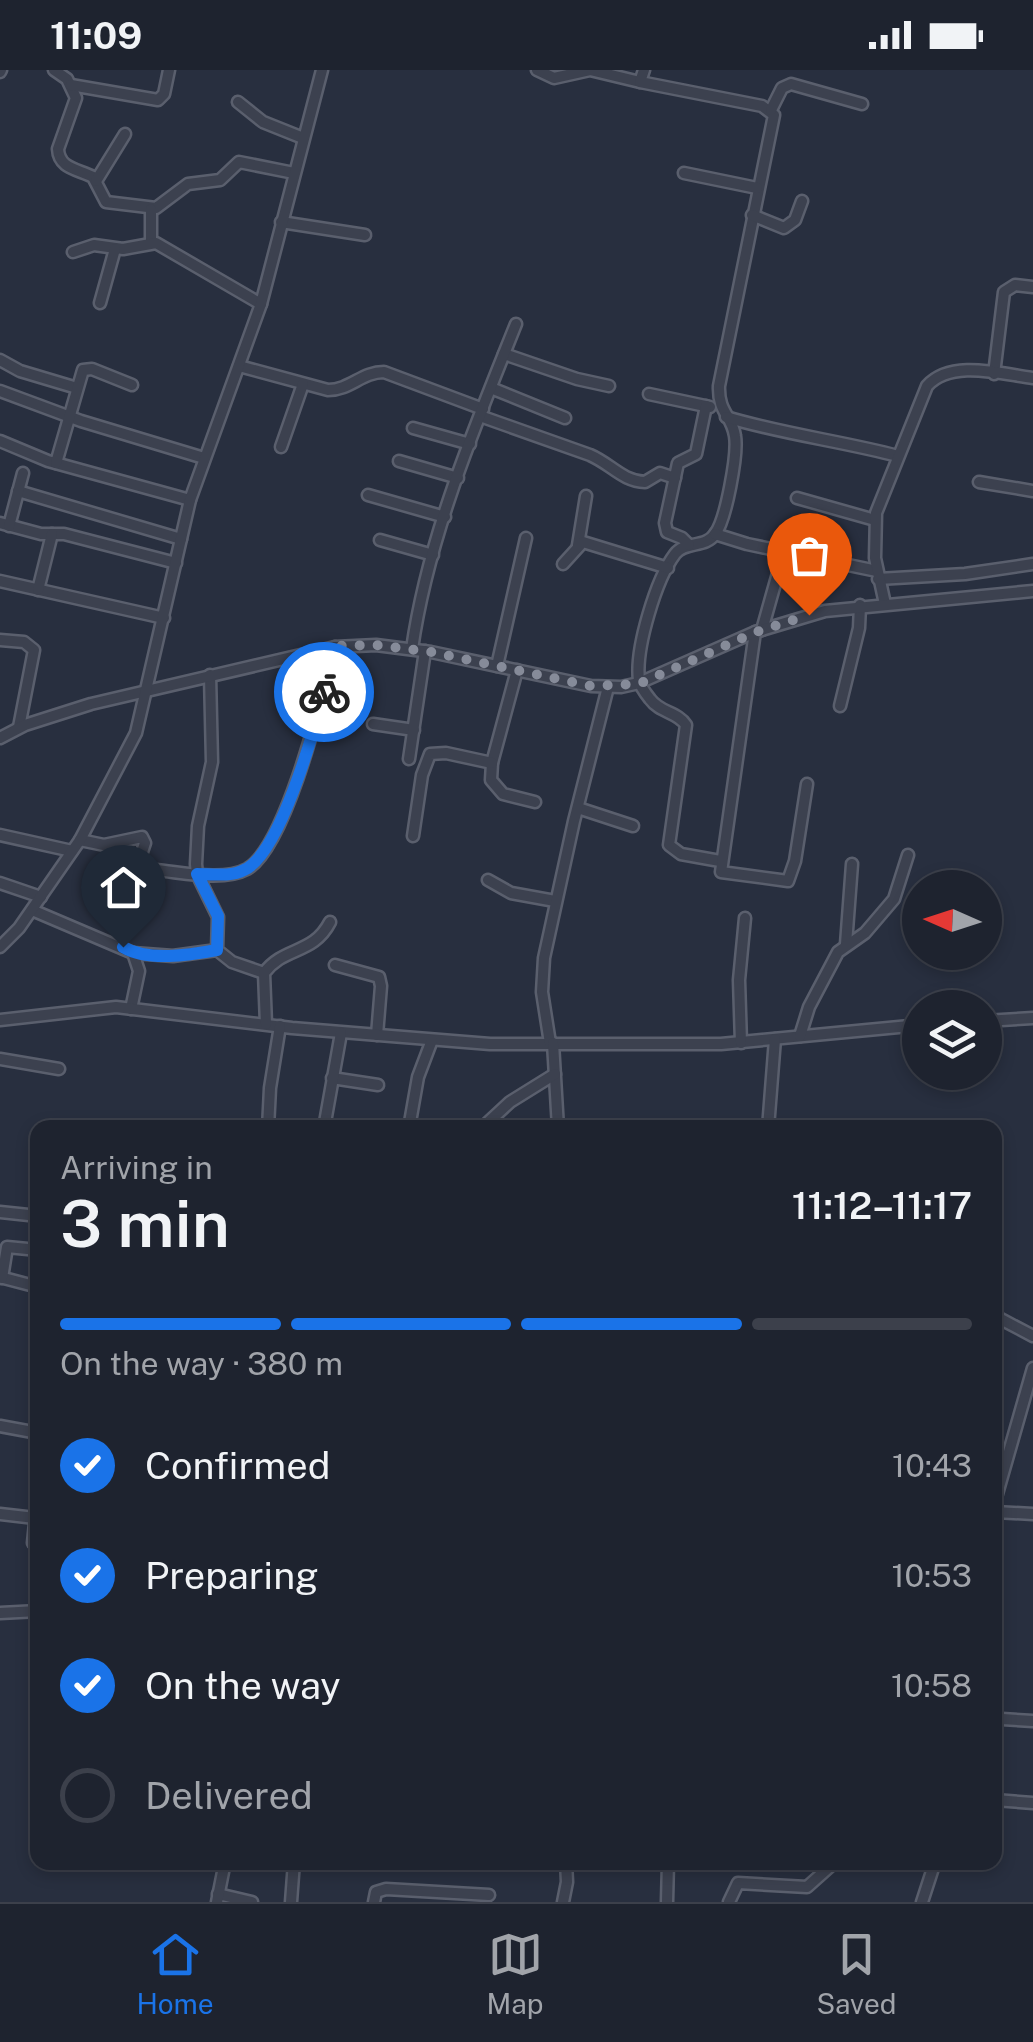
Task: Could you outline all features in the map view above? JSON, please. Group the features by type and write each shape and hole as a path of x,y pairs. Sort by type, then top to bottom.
{"street":[{"path":"54,70 70,85 76,103 60,142 59,157 64,165 96,180 106,202 151,209 188,184 220,180 239,162 294,173"},
{"path":"70,85 158,100 169,70"},
{"path":"0,947 42,897 80,840 136,733 190,500 261,304 322,70"},
{"path":"536,70 554,78 590,70 642,76 772,110"},
{"path":"720,861 680,854 668,845 686,725 680,717 657,708 639,684 646,630 675,553 715,534 732,472 735,434 723,413 718,386 774,120 772,110 782,88 791,84 862,104"},
{"path":"238,102 273,127 304,138"},
{"path":"96,180 125,134"},
{"path":"684,173 758,188"},
{"path":"752,215 784,228 796,220 802,201"},
{"path":"151,209 151,243"},
{"path":"281,222 365,235"},
{"path":"73,252 94,245 160,245 261,304"},
{"path":"100,303 114,248"},
{"path":"994,374 1004,292 1015,285 1033,286"},
{"path":"412,649 421,596 445,517 516,324"},
{"path":"504,354 609,386"},
{"path":"0,360 20,371 77,388"},
{"path":"239,366 338,390 370,373 384,372 602,460 622,478 645,482 660,473 675,478"},
{"path":"56,464 81,373 87,368 132,385"},
{"path":"884,604 873,535 875,520 882,491 922,394 932,380 955,371 1033,378"},
{"path":"281,446 303,384"},
{"path":"490,388 565,418"},
{"path":"0,391 69,417 204,458"},
{"path":"649,394 706,406 769,430 838,440 898,456"},
{"path":"689,545 664,527 679,460 696,454 706,406"},
{"path":"413,428 470,444"},
{"path":"0,442 56,464 190,500"},
{"path":"399,461 458,478"},
{"path":"23,473 5,525 176,563"},
{"path":"980,482 1033,491"},
{"path":"18,491 181,539"},
{"path":"368,494 445,517"},
{"path":"564,564 578,545 586,496"},
{"path":"797,498 875,520"},
{"path":"38,590 52,534"},
{"path":"715,534 878,575 965,574 1033,564"},
{"path":"497,666 526,538"},
{"path":"380,540 433,555"},
{"path":"578,545 591,542 668,568"},
{"path":"784,552 758,631 720,861 724,873 788,881 795,861 807,784"},
{"path":"0,581 164,618"},
{"path":"0,738 20,728 147,690 335,646 412,649 608,687 639,684 758,631 809,615 860,606 1033,591"},
{"path":"840,706 859,628 860,606"},
{"path":"0,640 24,642 34,650 20,728"},
{"path":"80,840 104,845 142,837 145,842 139,861 146,868 197,874 246,870 270,844 292,790 335,646"},
{"path":"409,759 425,651"},
{"path":"517,670 491,780 495,788 535,802"},
{"path":"210,675 212,751 198,826 197,874 218,916 217,950"},
{"path":"558,1120 542,975 555,901 608,687"},
{"path":"373,724 414,730"},
{"path":"413,836 422,775 430,754 446,753 492,763"},
{"path":"578,808 633,826"},
{"path":"0,835 72,851"},
{"path":"846,944 865,934 894,899 908,855"},
{"path":"800,1036 809,1007 846,944 852,864"},
{"path":"488,880 511,893 555,901"},
{"path":"0,883 42,897"},
{"path":"32,910 132,953 173,956 217,950 232,962 264,972"},
{"path":"740,1043 739,980 744,918"},
{"path":"266,1024 264,972 278,959 313,944 330,922"},
{"path":"0,930 12,935"},
{"path":"131,1009 139,971 132,953"},
{"path":"335,965 379,977 377,1035"},
{"path":"0,1020 108,1007 341,1033 551,1043 740,1043 902,1028"},
{"path":"1002,1020 1033,1018"},
{"path":"269,1120 280,1026"},
{"path":"325,1120 341,1033"},
{"path":"769,1120 775,1039"},
{"path":"410,1120 418,1077 432,1040"},
{"path":"0,1059 58,1069"},
{"path":"491,1120 510,1102 555,1074"},
{"path":"332,1078 378,1085"},
{"path":"0,1212 30,1215"},
{"path":"30,1249 7,1247 1,1278 30,1284"},
{"path":"1002,1320 1033,1336"},
{"path":"1002,1477 1033,1371"},
{"path":"0,1426 30,1432"},
{"path":"1002,1512 1033,1514"},
{"path":"0,1514 30,1517"},
{"path":"0,1612 30,1611"},
{"path":"1002,1719 1033,1721"},
{"path":"1002,1801 1033,1803"},
{"path":"223,1870 218,1898 252,1902"},
{"path":"292,1902 294,1870"},
{"path":"564,1902 566,1870"},
{"path":"668,1870 668,1902"},
{"path":"729,1902 738,1883 807,1887 827,1870"},
{"path":"922,1902 932,1870"},
{"path":"374,1902 376,1892 386,1889 489,1895"}],"way so far":[{"path":"324,692 335,646 393,646 591,686 621,687 639,684 756,632 809,615"}],"route":[{"path":"123,947 132,953 173,956 217,950 218,916 197,874 246,870 270,844 324,692"}]}
